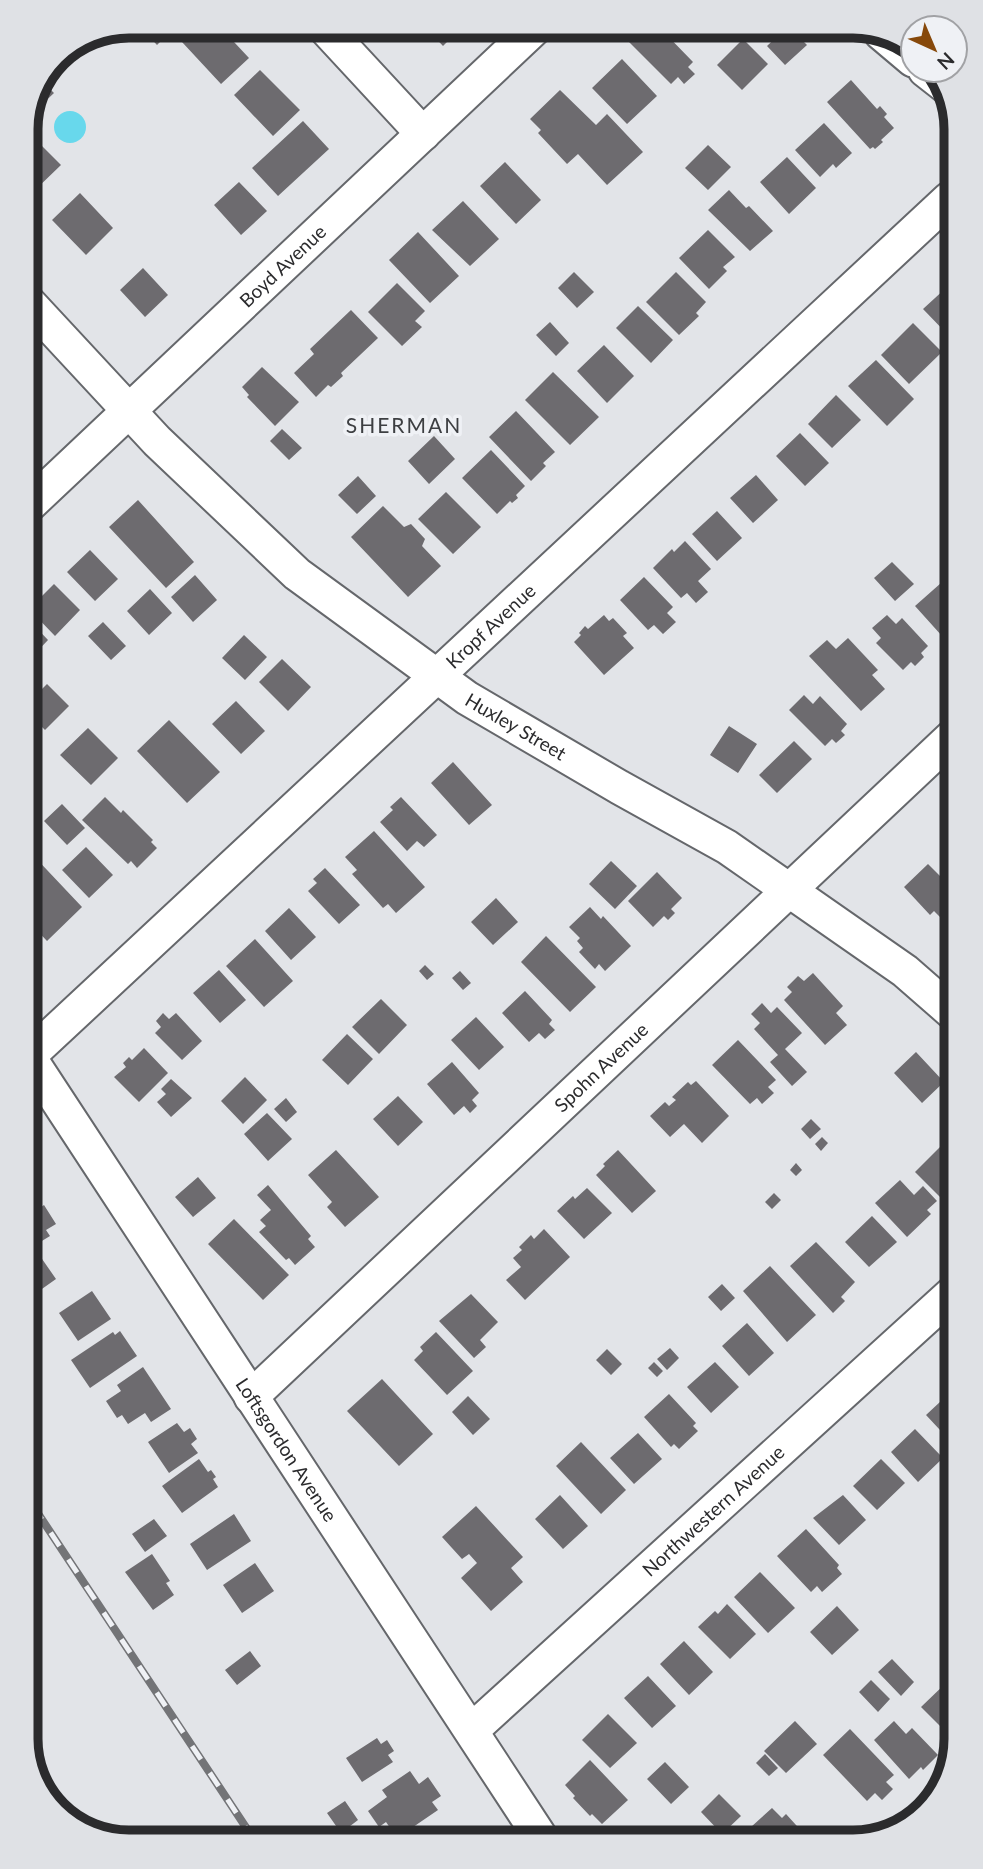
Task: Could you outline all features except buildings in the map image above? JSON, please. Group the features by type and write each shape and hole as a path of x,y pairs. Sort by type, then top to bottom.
{"street":[{"path":"334,38 423,134"},
{"name":"Boyd Avenue","path":"39,496 524,39"},
{"name":"Kropf Avenue","path":"38,1047 944,204"},
{"name":"Huxley Street","path":"39,314 157,441 297,575 467,698 727,846 905,971 944,1005"},
{"name":"Spohn Avenue","path":"251,1396 944,745"},
{"name":"Loftsgordon Avenue","path":"38,1071 536,1830"},
{"name":"Northwestern Avenue","path":"472,1730 944,1301"}],"water":[{"path":"70,111 81,116 86,127 81,138 70,143 59,138 54,127 59,116"}],"railway":[{"path":"38,1514 248,1830"}],"district":[{"name":"SHERMAN","path":"404,426"}]}
